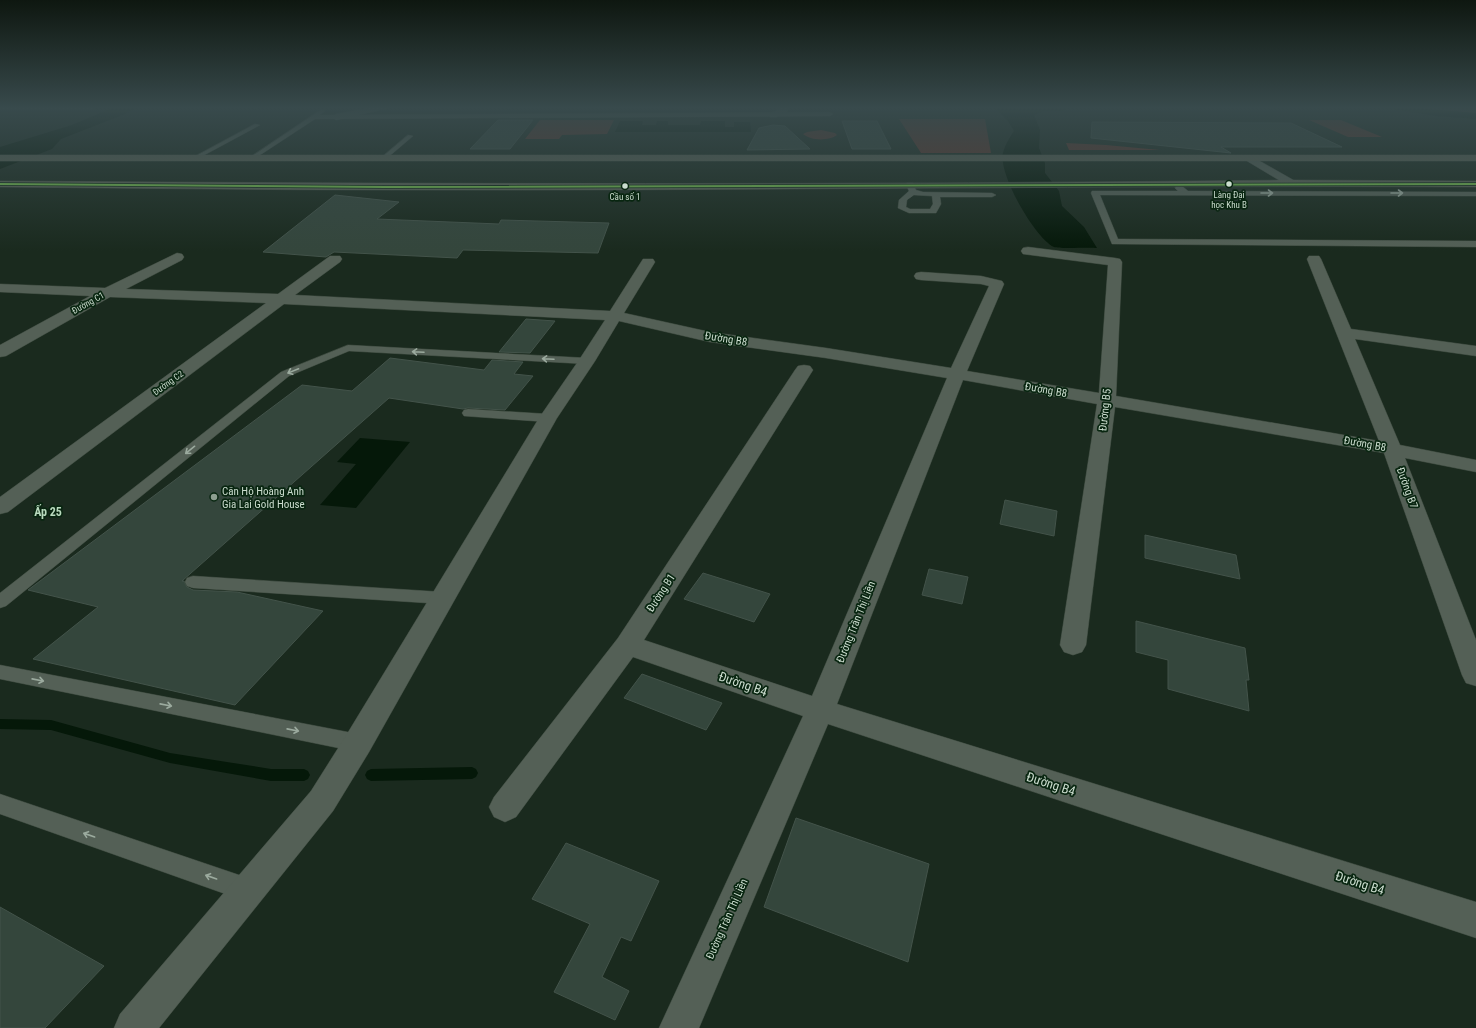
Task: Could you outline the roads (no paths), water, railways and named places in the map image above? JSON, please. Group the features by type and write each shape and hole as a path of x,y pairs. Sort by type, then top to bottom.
{"main road":[{"path":"0,158 384,158 681,165 943,159 1476,158"},
{"path":"677,186 681,165"},
{"path":"0,184 382,187 677,186 912,188 966,185 1085,184 1476,184"}],"street":[{"path":"1251,159 1291,183"},
{"name":"Đường B5","path":"1028,251 1115,262 1107,401 1073,645"},
{"name":"Đường C1","path":"0,352 108,292 177,257"},
{"name":"Đường C2","path":"0,507 336,259"},
{"name":"Đường B7","path":"1314,259 1392,449 1476,675"},
{"path":"134,1028 322,801 358,743 548,418 616,316 648,262"},
{"name":"Đường Trần Thị Liền","path":"679,1028 820,710 956,374 997,284 981,280 921,276"},
{"name":"Đường B8","path":"0,288 281,299 616,316 710,337 826,353 956,374 1392,449 1476,466"},
{"path":"1344,332 1476,351"},
{"name":"Đường B1","path":"505,807 628,645 804,370"},
{"name":"Đường B4","path":"628,645 820,710 1476,920"}],"lane":[{"path":"195,158 201,155"},
{"path":"252,158 257,155"},
{"path":"384,158 388,155"},
{"path":"1175,185 1186,193"},
{"path":"936,195 937,204 933,211 909,210 902,208 902,202 912,188 936,195 992,195"},
{"path":"1476,194 1095,193 1115,242 1476,244"},
{"path":"0,602 285,374 348,348 587,361"},
{"path":"468,413 548,418"},
{"path":"193,582 443,598"},
{"path":"0,672 358,743"},
{"path":"0,804 248,890"}],"waterway":[{"path":"0,724 51,725 170,758 271,775 304,775"},
{"path":"371,775 472,773"}],"place":[{"name":"Làng Đại học Khu B","path":"1229,184"},
{"name":"Cầu số 1","path":"625,186"},
{"name":"Căn Hộ Hoàng Anh Gia Lai Gold House","path":"214,497"}],"district":[{"name":"Ấp 25","path":"48,512"}]}
